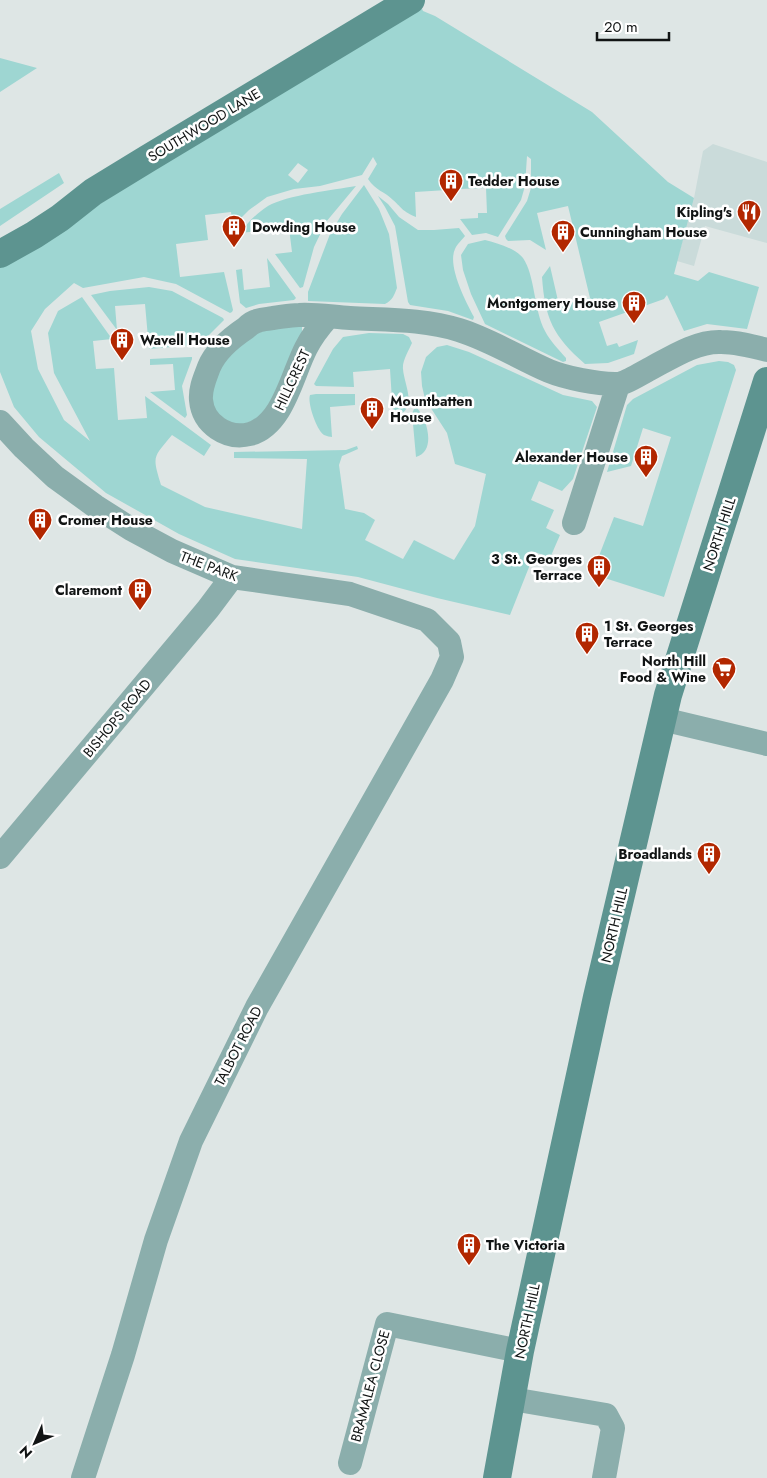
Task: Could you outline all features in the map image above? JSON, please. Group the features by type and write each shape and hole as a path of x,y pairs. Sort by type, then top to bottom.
{"main road":[{"name":"SOUTHWOOD LANE","path":"0,254 60,218 93,192 411,0"},
{"name":"NORTH HILL","path":"497,1478 520,1351 597,997 668,694 767,381"}],"street":[{"name":"HILLCREST","path":"328,317 316,330 305,350 288,391 274,418 260,430 234,436 221,432 210,423 203,412 201,400 202,386 212,360 219,350 255,321 298,315 434,323 461,330 478,337 550,371 586,381 618,385"},
{"path":"574,524 618,385 681,353 699,346 719,342 742,344 767,350"},
{"name":"THE PARK","path":"0,422 55,477 131,530 172,551 232,577 350,594 426,620 449,642"},
{"name":"BISHOPS ROAD","path":"0,857 208,609 232,577"},
{"name":"TALBOT ROAD","path":"83,1478 123,1355 156,1240 191,1141 257,1007 442,680 452,657 449,642"},
{"path":"662,719 767,744"},
{"name":"BRAMALEA CLOSE","path":"350,1463 387,1324 520,1351"},
{"path":"512,1399 606,1415 613,1428 604,1478"}],"shaded area":[{"path":"419,2 423,11 435,16 592,112 668,182 694,198 674,274 698,281 709,272 759,287 747,329 707,324 684,331 667,295 664,299 599,322 607,346 617,343 619,347 638,340 634,354 608,363 585,364 558,335 548,316 543,292 542,277 550,266 559,305 590,298 568,206 537,213 546,250 530,240 508,241 505,236 527,201 531,188 531,159 527,156 525,186 521,200 498,237 486,233 472,235 460,219 478,218 478,213 487,213 486,188 459,189 459,186 448,187 447,190 415,192 416,217 403,210 368,179 377,164 373,157 362,175 320,186 294,189 267,197 249,210 233,226 231,212 205,215 208,240 176,244 180,277 224,272 232,312 230,313 176,284 144,277 83,288 74,283 45,309 31,331 38,369 64,420 90,441 54,373 48,333 58,311 82,297 112,339 93,341 96,369 114,368 118,420 147,418 145,396 211,445 204,456 172,435 156,457 156,468 161,485 205,507 302,529 307,459 234,458 234,452 346,450 357,446 358,449 342,456 339,465 345,509 364,513 375,520 365,540 403,559 414,540 454,560 475,526 486,474 455,464 447,433 425,399 421,372 426,357 437,347 447,345 469,352 563,395 592,401 597,407 573,479 562,491 539,481 531,500 554,510 546,528 560,535 550,558 535,552 510,615 358,577 235,559 179,534 106,493 39,437 14,407 0,372 0,267","holes":["298,163 308,170 298,183 288,175"]},
{"path":"0,58 37,68 0,92"},
{"path":"713,144 767,162 767,243 705,226 694,266 677,261 694,198 703,151"},
{"path":"59,173 64,183 0,226 0,209"},
{"path":"364,185 379,209 389,234 397,288 394,295 385,304 308,301 308,292 330,234 342,214"},
{"path":"356,186 326,222 314,247 303,287 300,288 275,254 292,252 289,228 240,233 249,221 276,202 310,193"},
{"path":"378,196 399,217 418,230 459,228 465,236 455,249 453,265 458,284 474,317 473,320 448,311 410,305 395,226"},
{"path":"485,240 511,249 523,258 530,274 541,323 547,335 566,358 566,361 563,362 485,324 471,294 463,270 461,255 468,244"},
{"path":"267,258 296,298 294,300 259,304 246,308 240,303 236,270 242,269 244,290 270,287"},
{"path":"149,287 172,291 224,320 204,340 193,345 149,349 145,304 115,306 117,330 91,295"},
{"path":"302,324 302,334 268,415 239,426 224,422 211,406 212,389 217,370 233,348 262,327"},
{"path":"369,333 403,334 409,337 412,343 403,366 408,404 401,413 393,416 390,369 353,372 354,387 316,386 314,384 333,349 343,337"},
{"path":"192,357 182,386 187,415 185,418 150,392 175,390 173,364 150,365 150,359"},
{"path":"719,361 734,365 736,370 664,597 592,574 614,517 643,526 671,437 643,428 631,466 607,472 627,405 633,399 697,365"},
{"path":"355,394 355,405 330,407 332,437 321,432 313,416 309,399 310,395"},
{"path":"417,408 427,427 428,442 422,454 416,457 413,424 402,424 410,418 414,409"}],"place":[{"name":"Tedder House","path":"451,202"},
{"name":"Kipling's","path":"749,233"},
{"name":"Dowding House","path":"234,248"},
{"name":"Cunningham House","path":"563,253"},
{"name":"Montgomery House","path":"634,324"},
{"name":"Wavell House","path":"122,361"},
{"name":"Mountbatten House","path":"372,430"},
{"name":"Alexander House","path":"646,478"},
{"name":"Cromer House","path":"40,541"},
{"name":"3 St. Georges Terrace","path":"599,588"},
{"name":"Claremont","path":"140,611"},
{"name":"1 St. Georges Terrace","path":"587,655"},
{"name":"North Hill Food & Wine","path":"724,690"},
{"name":"Broadlands","path":"709,875"},
{"name":"The Victoria","path":"469,1266"}]}
